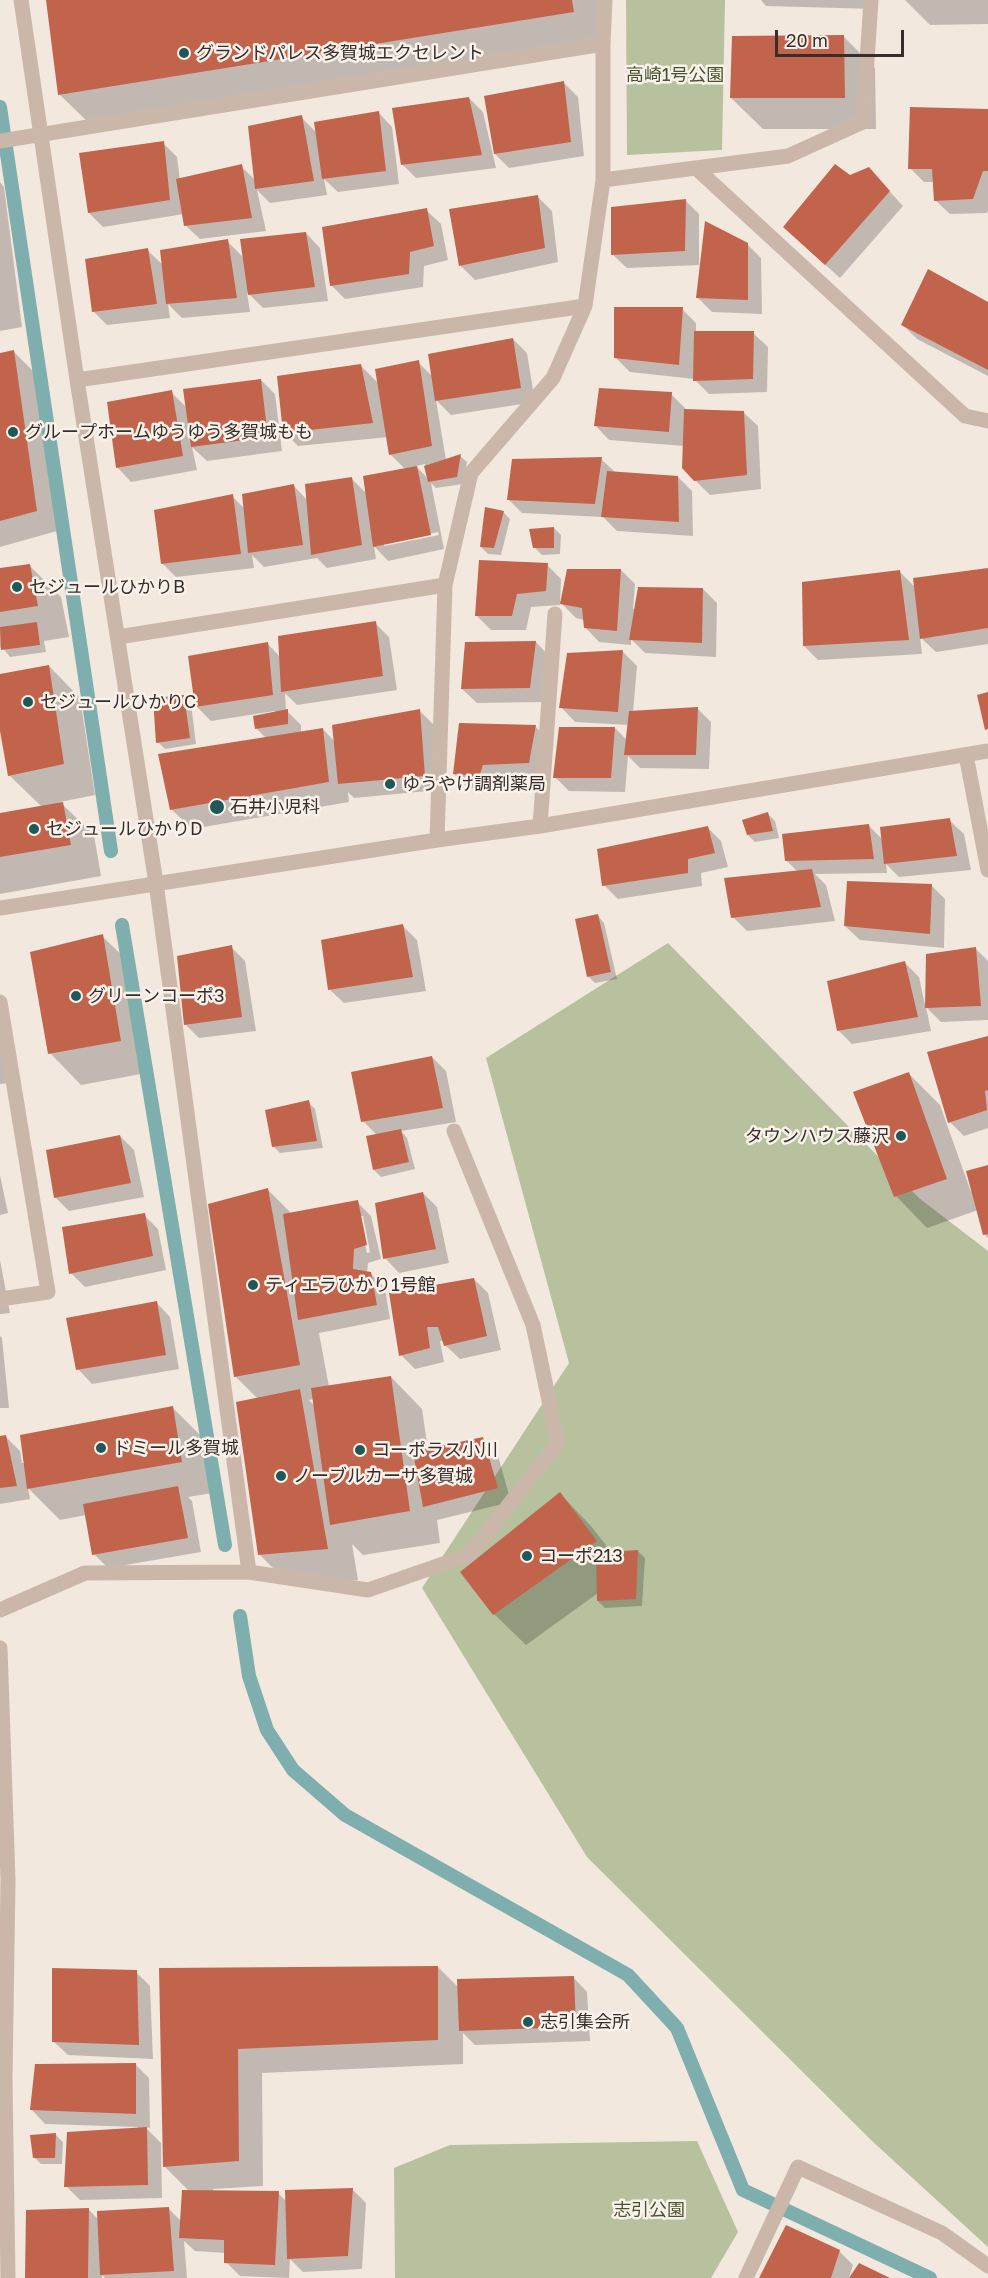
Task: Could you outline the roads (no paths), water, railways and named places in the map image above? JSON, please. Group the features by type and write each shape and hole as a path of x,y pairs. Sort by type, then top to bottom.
{"street":[{"path":"21,0 77,380 156,883 249,1572"},
{"path":"437,840 445,585 471,473 553,378 585,306 603,180 605,0"},
{"path":"603,180 788,156 863,122 871,0"},
{"path":"0,141 603,44"},
{"path":"697,169 965,416 988,421"},
{"path":"77,380 585,306"},
{"path":"118,637 445,585"},
{"path":"540,826 555,614"},
{"path":"0,908 540,826 988,751"},
{"path":"966,755 988,870"},
{"path":"0,1002 48,1292 0,1299"},
{"path":"0,1610 85,1573 249,1572 368,1590 469,1556 558,1443 532,1325 454,1131"},
{"path":"0,1648 8,1880 2,2079 8,2278"},
{"path":"746,2278 798,2167 942,2233 988,2266"}],"waterway":[{"path":"0,107 111,851"},
{"path":"122,925 225,1545"},
{"path":"240,1616 249,1676 267,1730 293,1770 345,1815 628,1975 677,2028 743,2190 930,2278"}],"place":[{"name":"グランドパレス多賀城エクセレント","path":"184,53"},
{"name":"グループホームゆうゆう多賀城もも","path":"13,432"},
{"name":"セジュールひかりB","path":"17,587"},
{"name":"セジュールひかりC","path":"28,702"},
{"name":"ゆうやけ調剤薬局","path":"390,784"},
{"name":"石井小児科","path":"217,807"},
{"name":"セジュールひかりD","path":"34,829"},
{"name":"グリーンコーポ3","path":"76,996"},
{"name":"タウンハウス藤沢","path":"901,1136"},
{"name":"ティエラひかり1号館","path":"253,1285"},
{"name":"ドミール多賀城","path":"101,1448"},
{"name":"コーポラス小川","path":"360,1450"},
{"name":"ノーブルカーサ多賀城","path":"281,1476"},
{"name":"コーポ213","path":"527,1556"},
{"name":"志引集会所","path":"528,2022"}],"park label":[{"name":"高崎1号公園","path":"675,75"},
{"name":"志引公園","path":"649,2210"}]}
